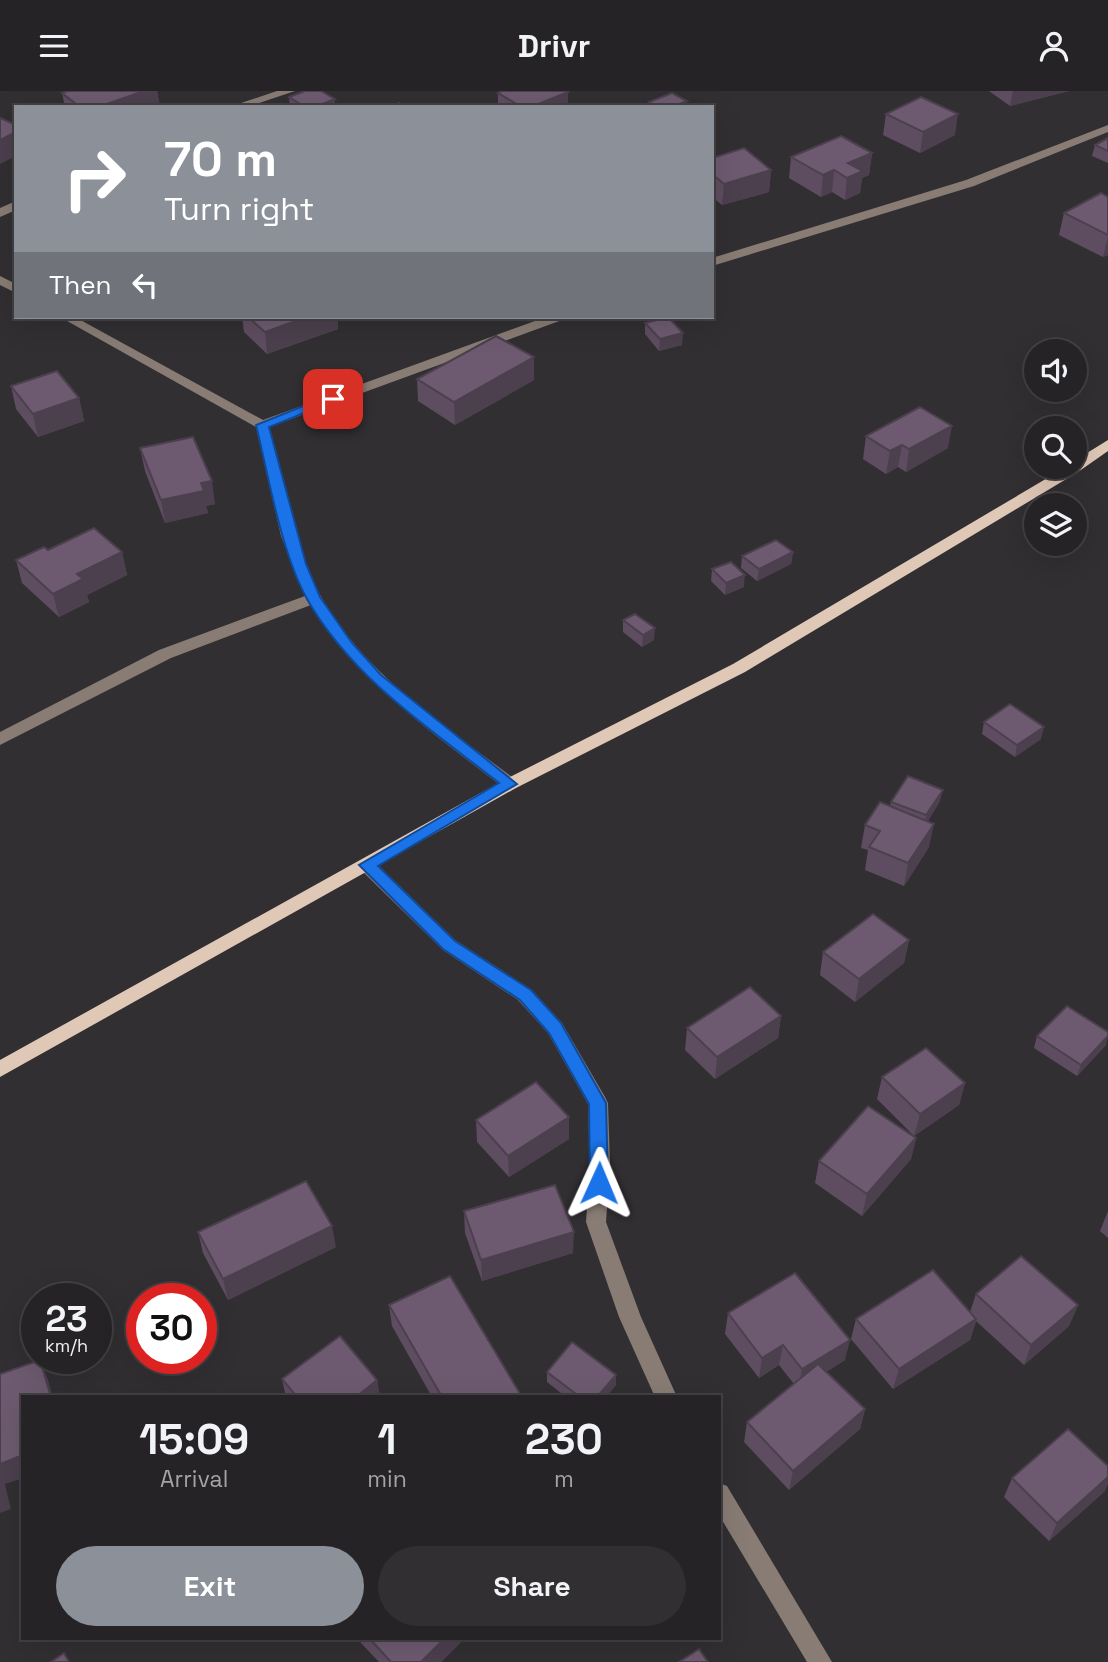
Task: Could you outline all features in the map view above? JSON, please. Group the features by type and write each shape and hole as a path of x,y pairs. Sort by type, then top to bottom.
{"main road":[{"path":"0,1069 510,784 739,668 1073,469 1108,444"}],"street":[{"path":"241,105 289,91"},
{"path":"714,261 970,183 1108,128"},
{"path":"70,319 262,425 299,564 314,598 347,646 376,678 510,784"},
{"path":"262,425 551,319"},
{"path":"0,739 165,654 314,598"},
{"path":"367,865 449,945 526,995 555,1028 598,1103 600,1164 597,1222 630,1317 665,1395"},
{"path":"721,1497 820,1662"}],"building":[{"path":"144,91 104,105 77,105 62,93"},
{"path":"305,91 321,91 335,99 320,105 302,105 289,97"},
{"path":"568,92 536,105 519,105 498,93"},
{"path":"672,93 687,101 677,105 654,105 649,102"},
{"path":"921,97 958,114 923,132 886,114"},
{"path":"0,118 14,124 14,133 0,140"},
{"path":"841,136 872,153 848,163 863,171 847,178 834,170 823,175 791,157"},
{"path":"1108,138 1108,151 1095,145"},
{"path":"744,148 771,170 724,184 714,176 714,157"},
{"path":"1101,193 1108,197 1108,235 1064,213"},
{"path":"250,319 301,319 265,332"},
{"path":"670,319 683,333 660,339 645,323"},
{"path":"496,336 534,357 454,402 417,379"},
{"path":"57,371 79,398 33,414 11,386"},
{"path":"920,407 952,426 909,449 902,445 890,451 866,436"},
{"path":"193,437 212,481 201,483 204,491 161,500 140,448"},
{"path":"94,528 122,552 77,574 83,579 53,594 16,560 44,547 48,550"},
{"path":"776,540 793,552 759,569 742,556"},
{"path":"731,562 745,575 726,583 712,569"},
{"path":"635,614 655,628 643,635 623,620"},
{"path":"1010,704 1044,727 1017,745 984,722"},
{"path":"908,776 943,790 926,815 891,802"},
{"path":"880,802 934,824 908,863 869,847 880,831 865,825"},
{"path":"873,914 909,940 859,979 823,952"},
{"path":"750,987 781,1016 717,1057 687,1028"},
{"path":"1067,1006 1108,1032 1108,1036 1081,1065 1037,1036"},
{"path":"926,1048 965,1083 920,1114 882,1077"},
{"path":"536,1082 569,1117 508,1156 476,1120"},
{"path":"868,1106 916,1138 867,1194 819,1161"},
{"path":"306,1181 332,1226 223,1279 198,1232"},
{"path":"555,1185 574,1232 481,1260 464,1211"},
{"path":"1021,1256 1078,1305 1031,1345 976,1294"},
{"path":"933,1270 976,1319 899,1369 856,1319"},
{"path":"795,1273 850,1340 802,1369 783,1345 762,1358 728,1313"},
{"path":"450,1276 521,1395 441,1395 389,1305"},
{"path":"340,1336 377,1380 358,1395 295,1395 282,1379"},
{"path":"572,1342 616,1375 599,1395 577,1395 547,1372"},
{"path":"818,1364 865,1409 793,1471 747,1422"},
{"path":"21,1367 21,1374 44,1374 50,1395 21,1395 21,1456 0,1464 0,1374"},
{"path":"1068,1429 1108,1466 1108,1477 1057,1523 1012,1478"},
{"path":"371,1640 443,1640 421,1662 391,1662"},
{"path":"699,1649 708,1662 679,1662"},
{"path":"64,1653 69,1662 51,1662"}],"route":[{"path":"333,399 262,425 299,564 314,598 347,646 376,678 510,784 367,865 449,945 484,965 526,995 555,1028 598,1103 599,1183"}]}
